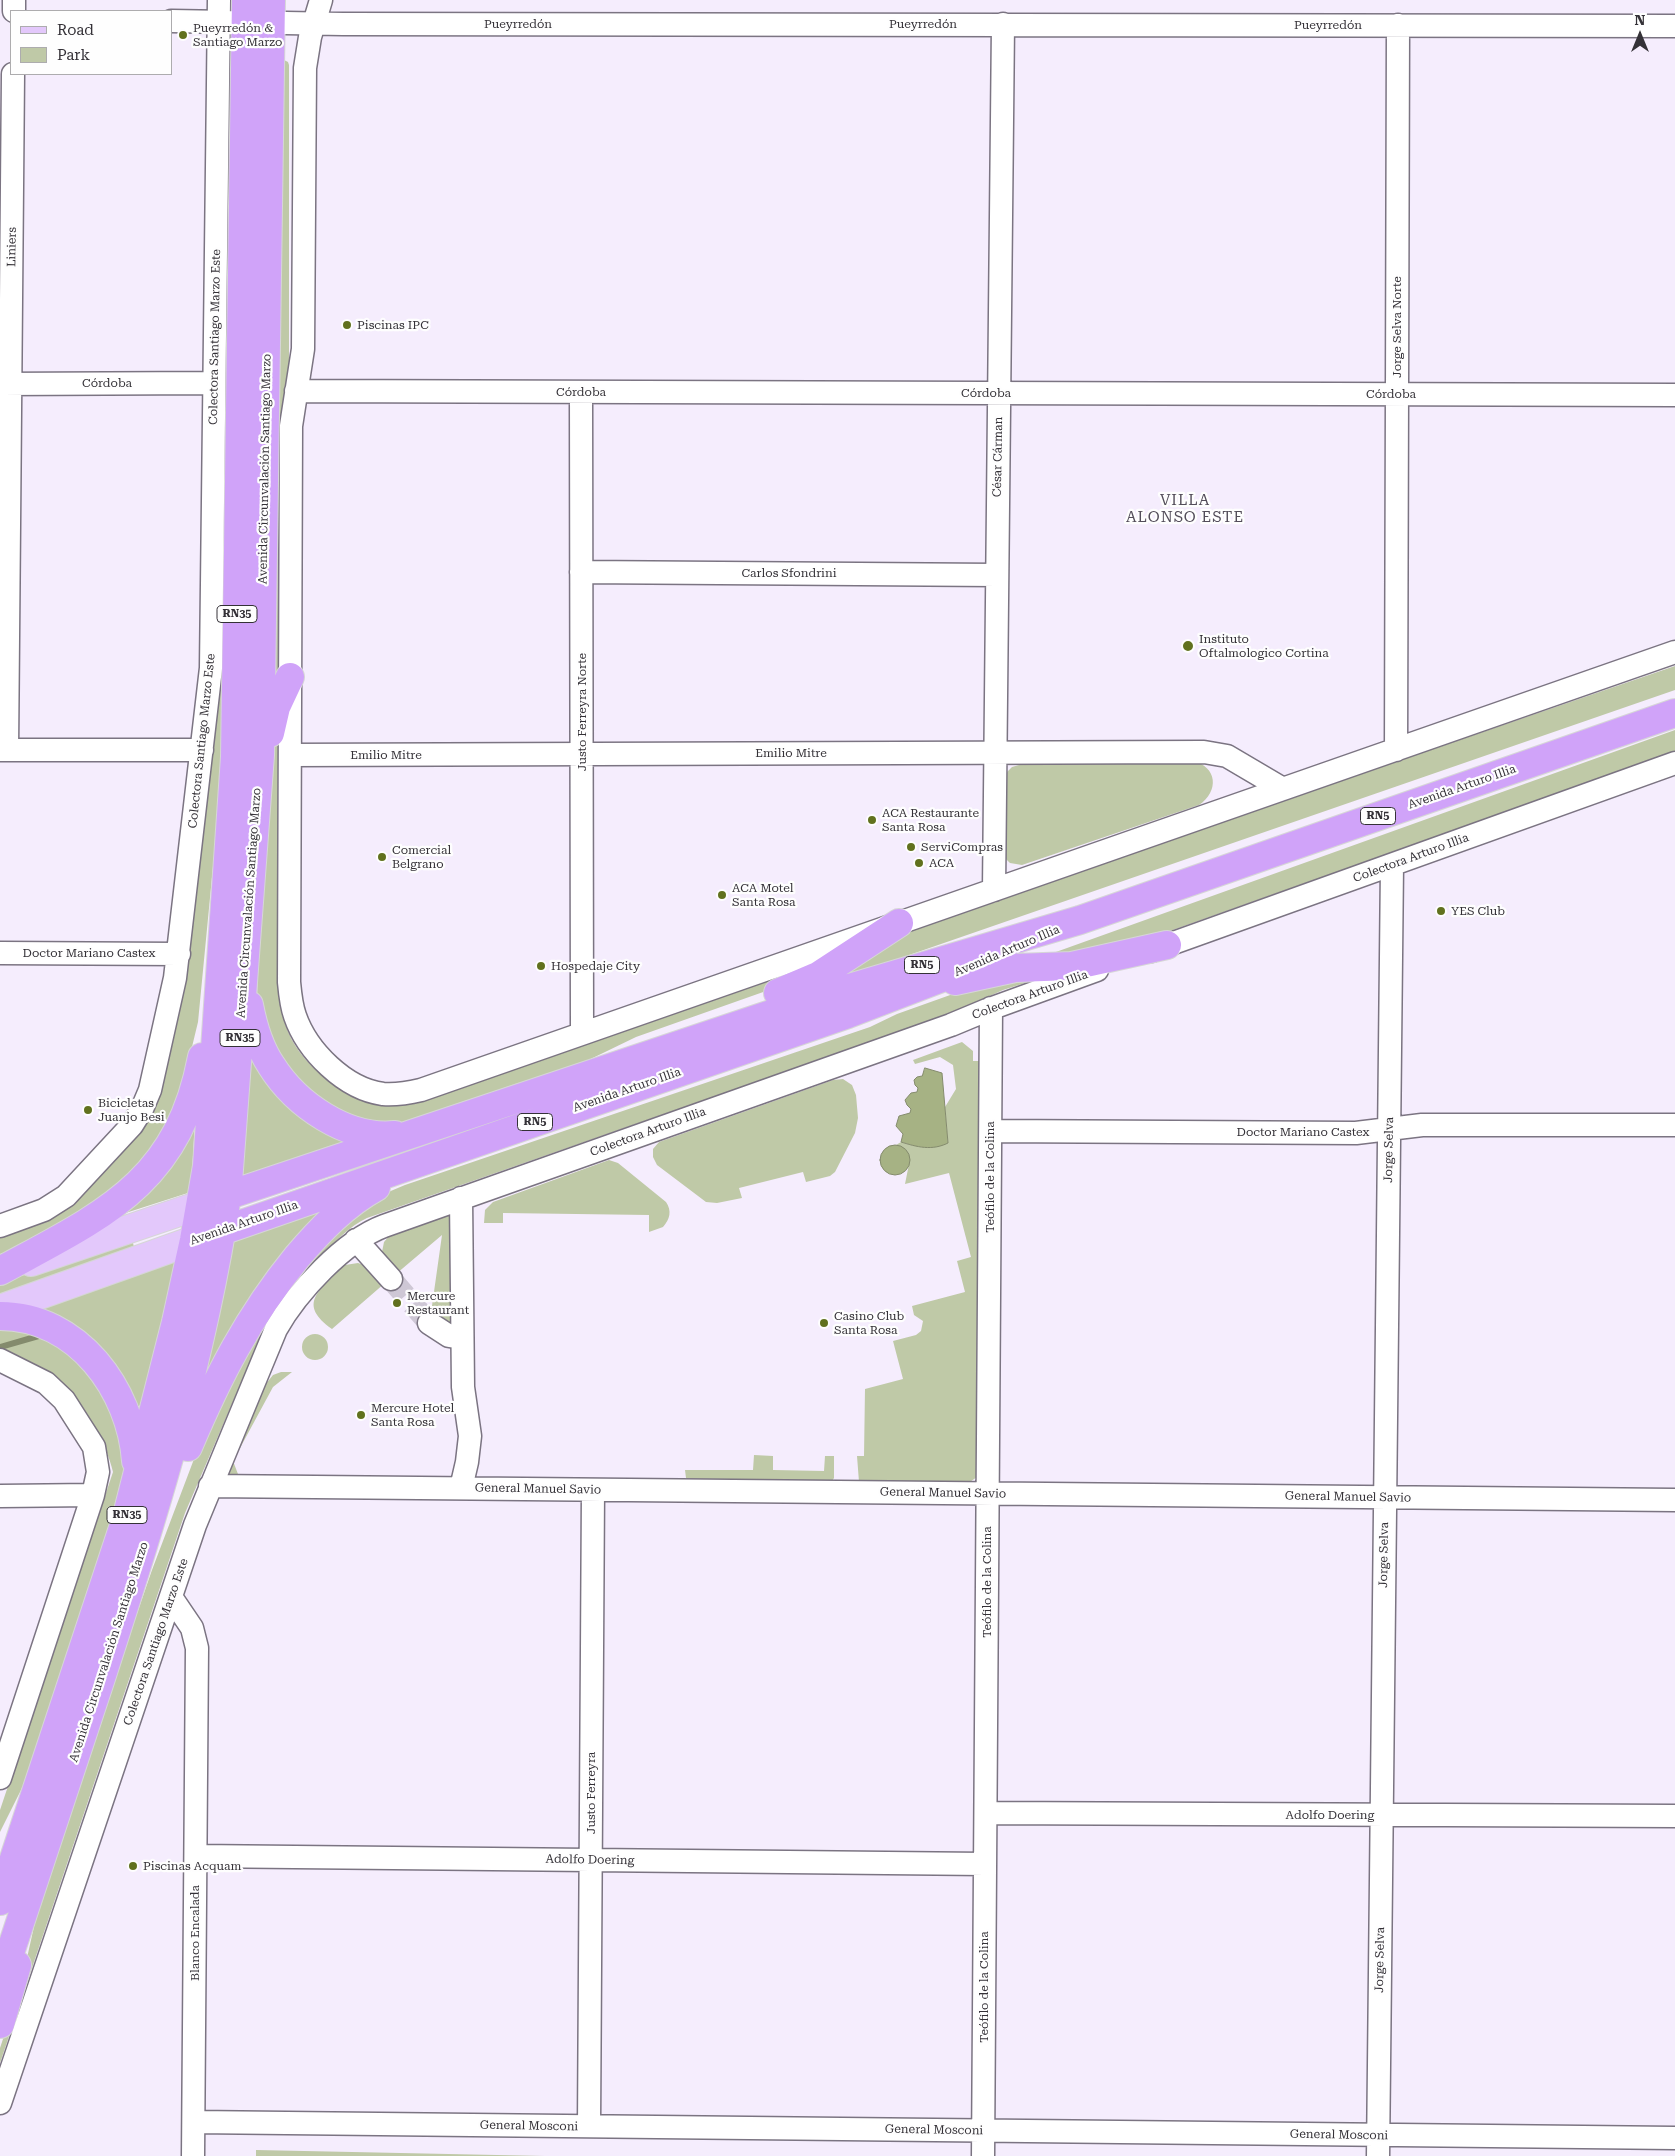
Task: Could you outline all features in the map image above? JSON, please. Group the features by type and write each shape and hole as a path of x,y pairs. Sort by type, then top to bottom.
{"highway":[{"name":"Avenida Circunvalación Santiago Marzo","path":"0,1983 138,1566 193,1372 207,1312 227,1196 246,945 239,882 235,732 259,11"},
{"path":"0,1272 82,1226 116,1204 146,1177 175,1136 188,1108 201,1060 272,722 276,706 290,677"},
{"name":"Avenida Arturo Illia","path":"200,1205 882,977 1080,920 1675,713"},
{"name":"Avenida Circunvalación Santiago Marzo","path":"0,1901 113,1559 137,1479 176,1322 200,1205 239,882"},
{"name":"Avenida Arturo Illia","path":"194,1240 907,992 1080,920"},
{"path":"555,1086 653,1037 804,984 899,923"},
{"path":"246,945 248,1002 254,1028 271,1066 291,1090 314,1110 362,1133 385,1136 428,1128"},
{"path":"907,992 1000,971 1072,966 1167,945"},
{"path":"138,1566 222,1370 248,1324 269,1293 316,1236 354,1201 391,1179 446,1153"},
{"path":"0,1316 26,1320 57,1332 76,1344 100,1366 116,1390 128,1418 136,1454 137,1479"},
{"path":"0,1850 39,1784"},
{"path":"0,2024 15,1975 32,1888"}],"main road":[{"name":"Avenida Arturo Illia","path":"0,1272 200,1205"},
{"name":"Avenida Arturo Illia","path":"0,1309 194,1240"}],"street":[{"path":"321,0 306,52 303,349 291,426 289,982 295,1017 306,1038 321,1057 355,1084 373,1092 384,1094 421,1090 1675,652"},
{"name":"Pueyrredón","path":"172,21 218,10 259,11 314,23 1675,26"},
{"name":"Colectora Santiago Marzo Este","path":"0,1226 56,1204 75,1188 132,1125 142,1109 150,1090 170,1004 178,954 211,668 218,10"},
{"name":"César Cárman","path":"994,890 1003,24"},
{"name":"Jorge Selva Norte","path":"1396,750 1398,25"},
{"name":"Liniers","path":"3,750 5,384 13,75"},
{"name":"Córdoba","path":"5,384 214,383"},
{"name":"Córdoba","path":"296,391 1675,395"},
{"name":"Justo Ferreyra Norte","path":"581,392 582,1033"},
{"name":"Carlos Sfondrini","path":"581,572 997,575"},
{"path":"3,750 202,750"},
{"name":"Emilio Mitre","path":"290,755 1212,752 1227,756 1283,789"},
{"name":"Colectora Arturo Illia","path":"384,1226 942,1028 992,1008 1675,763"},
{"name":"Jorge Selva","path":"1379,2146 1392,865"},
{"name":"Doctor Mariano Castex","path":"0,953 178,954"},
{"name":"Teófilo de la Colina","path":"983,2156 992,1008"},
{"name":"Doctor Mariano Castex","path":"991,1131 1356,1133 1422,1125 1675,1125"},
{"path":"461,1198 463,1387 456,1436 462,1488"},
{"name":"Colectora Santiago Marzo Este","path":"0,2103 210,1486 271,1339 281,1320 334,1258 356,1240 384,1226"},
{"path":"356,1240 391,1278"},
{"path":"429,1323 450,1336 462,1338"},
{"path":"0,1360 46,1383 64,1400 94,1448 98,1472 93,1495 0,1778"},
{"name":"General Manuel Savio","path":"210,1486 1675,1500"},
{"name":"Justo Ferreyra","path":"589,2126 593,1490"},
{"path":"0,1496 93,1495"},
{"name":"Blanco Encalada","path":"171,1597 192,1628 197,1648 194,2156"},
{"name":"Adolfo Doering","path":"986,1813 1675,1816"},
{"name":"Adolfo Doering","path":"196,1856 985,1864"},
{"name":"General Mosconi","path":"194,2122 983,2131 1379,2146 1675,2138"}],"green space":[{"path":"230,46 233,46 221,784 198,1022 184,1080 163,1132 125,1182 31,1243 0,1254 0,1235 71,1206 84,1194 138,1132 188,957 220,681"},
{"path":"284,60 289,65 289,361 279,672 272,700"},
{"path":"1675,666 1675,690 837,980 835,975 916,928 932,921"},
{"path":"284,710 277,972 281,1008 285,1024 292,1039 310,1065 339,1087 357,1097 385,1104 415,1102 814,964 783,985 636,1037 570,1069 408,1124 373,1123 339,1111 309,1091 274,1049 257,997 261,866 276,737"},
{"path":"1675,730 1675,752 1105,954 1028,962"},
{"path":"1192,761 1207,768 1213,780 1210,793 1206,800 1199,805 1022,865 1010,863 1005,858 1005,774 1012,767 1019,765"},
{"path":"1053,974 1003,990 950,1014 367,1218 342,1235 329,1248 265,1327 185,1513 0,2063 0,2048 21,1985 43,1886 152,1570 205,1430 249,1339 333,1233 386,1193 405,1185 870,1027 897,1014 995,979"},
{"path":"962,1042 973,1051 973,1061 982,1061 977,1477 967,1484 859,1482 857,1456 864,1456 865,1389 903,1379 893,1341 916,1335 921,1331 923,1321 914,1315 912,1306 965,1292 957,1261 971,1257 949,1173 905,1184 910,1159 901,1147 896,1145 901,1142 924,1147 948,1143 945,1107 956,1089 953,1065 940,1057 915,1064 913,1060"},
{"path":"249,1050 358,1143 241,1179"},
{"path":"843,1079 852,1085 856,1095 858,1118 855,1133 835,1172 830,1176 806,1182 803,1172 739,1188 742,1198 717,1203 706,1202 657,1165 653,1157 653,1149 659,1142 833,1080"},
{"path":"195,1119 191,1192 110,1218"},
{"path":"609,1160 618,1163 666,1202 669,1215 663,1227 649,1232 649,1215 503,1213 503,1223 484,1223 485,1210 493,1202"},
{"path":"333,1203 200,1388 235,1237"},
{"path":"447,1214 451,1215 452,1320 449,1323 431,1313 442,1235 396,1274 382,1252 384,1242 390,1235"},
{"path":"127,1241 133,1243 134,1247 0,1298 0,1283"},
{"path":"180,1257 142,1404 139,1406 135,1406 31,1312"},
{"path":"358,1263 367,1266 385,1283 332,1329 321,1320 316,1312 315,1298 325,1284 341,1268 345,1265"},
{"path":"0,1324 20,1327 71,1354 103,1388 125,1452 125,1484 40,1752 0,1832 0,1810 113,1472 99,1434 83,1407 65,1385 43,1370 0,1352"},
{"path":"315,1334 324,1338 328,1347 324,1356 315,1360 306,1356 302,1347 306,1338"},
{"path":"281,1372 292,1372 273,1387 233,1461 241,1482 229,1477 229,1464 265,1385 273,1375"},
{"path":"754,1455 773,1456 773,1470 824,1471 825,1456 834,1456 834,1478 832,1481 688,1480 686,1478 685,1470 753,1470"},
{"path":"256,2150 545,2156 256,2156"}],"shaded area":[{"path":"925,1068 942,1073 948,1143 930,1148 901,1142 903,1134 896,1126 899,1116 910,1113 911,1109 905,1100 911,1093 917,1092 918,1088 914,1080 922,1076"},
{"path":"895,1145 906,1149 910,1160 906,1171 895,1175 884,1171 880,1160 884,1149"}],"waterway":[{"path":"0,1347 42,1335"}],"tunnel":[{"path":"391,1279 429,1323"}],"place":[{"name":"Pueyrredón & Santiago Marzo","path":"183,35"},
{"name":"Piscinas IPC","path":"347,325"},
{"name":"Instituto Oftalmologico Cortina","path":"1188,646"},
{"name":"ACA Restaurante Santa Rosa","path":"872,820"},
{"name":"ServiCompras","path":"911,847"},
{"name":"Comercial Belgrano","path":"382,857"},
{"name":"ACA","path":"919,863"},
{"name":"ACA Motel Santa Rosa","path":"722,895"},
{"name":"YES Club","path":"1441,911"},
{"name":"Hospedaje City","path":"541,966"},
{"name":"Bicicletas Juanjo Besi","path":"88,1110"},
{"name":"Mercure Restaurant","path":"397,1303"},
{"name":"Casino Club Santa Rosa","path":"824,1323"},
{"name":"Mercure Hotel Santa Rosa","path":"361,1415"},
{"name":"Piscinas Acquam","path":"133,1866"}],"district":[{"name":"VILLA ALONSO ESTE","path":"1185,510"}]}
